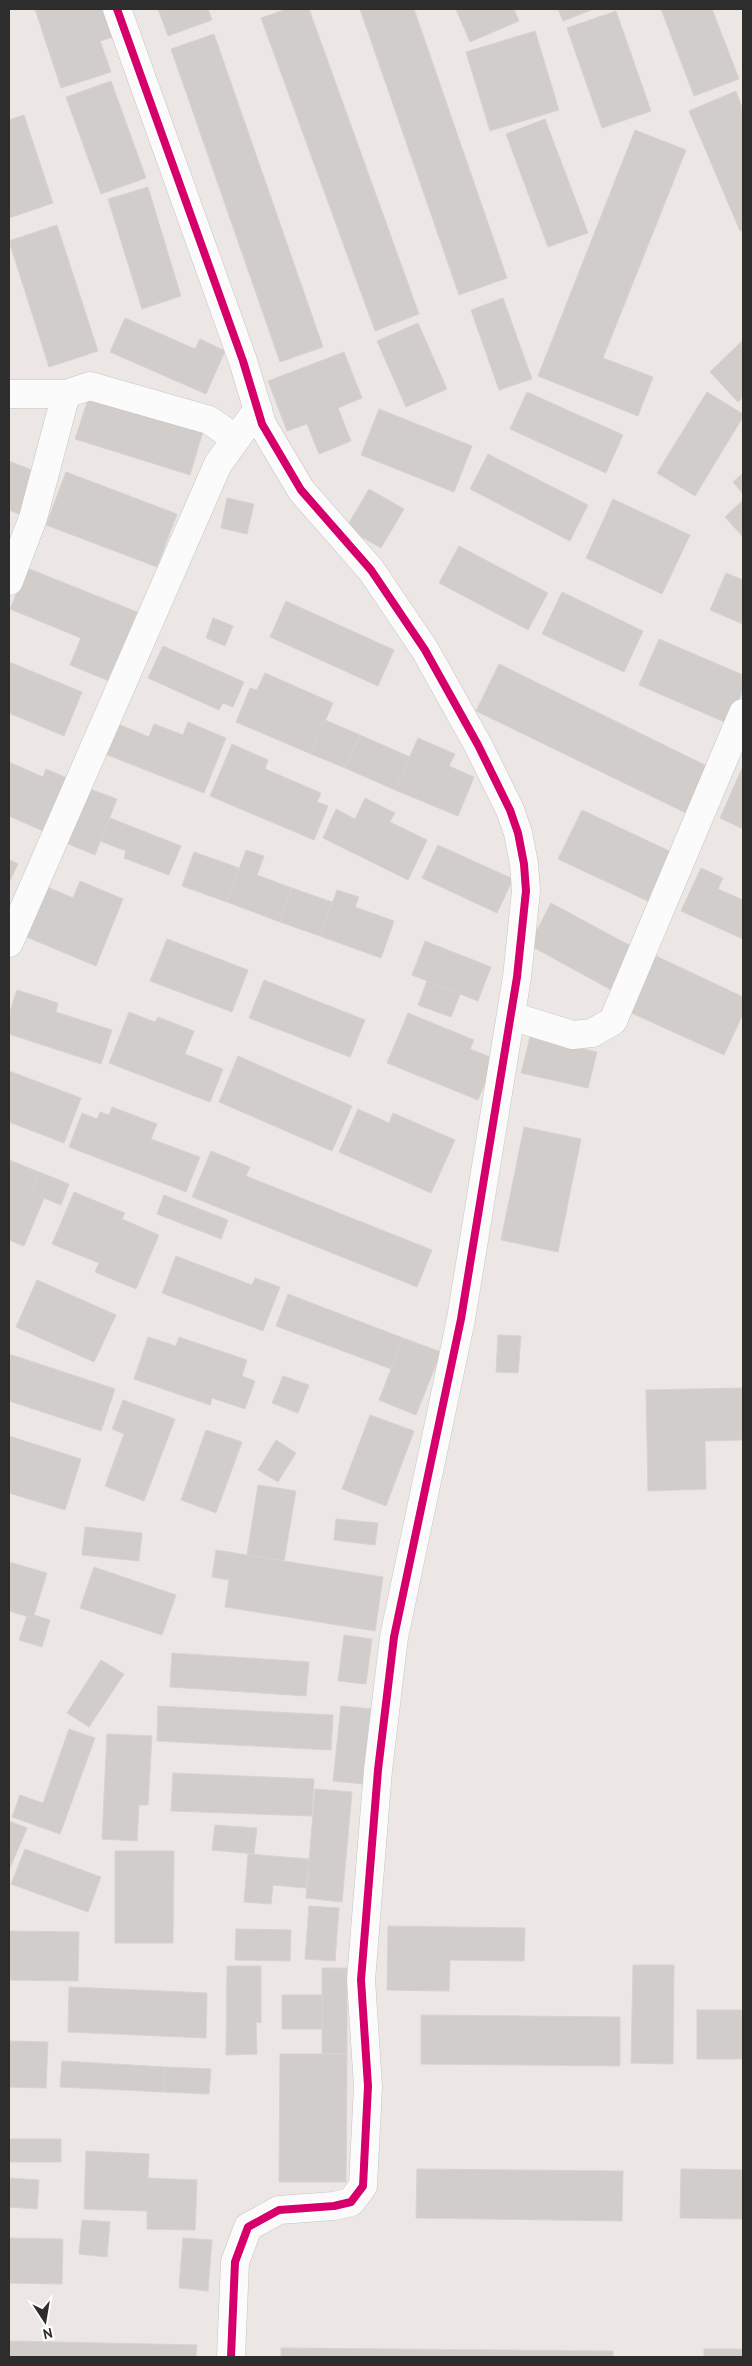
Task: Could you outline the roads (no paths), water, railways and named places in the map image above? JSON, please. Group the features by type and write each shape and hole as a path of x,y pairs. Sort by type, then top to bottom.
{"street":[{"path":"117,9 243,361 262,424 301,490 371,570 425,650 478,745 510,810 518,833 526,891 517,977 461,1318 394,1637 376,1788 361,1980 368,2086 363,2186 351,2202 334,2206 280,2210 248,2227 235,2262 232,2357"},
{"path":"9,394 66,394 90,386 209,420 236,439"},
{"path":"9,581 33,518 66,394"},
{"path":"9,943 218,464 258,409"},
{"path":"511,1016 573,1035 592,1033 613,1021 743,713"}]}
